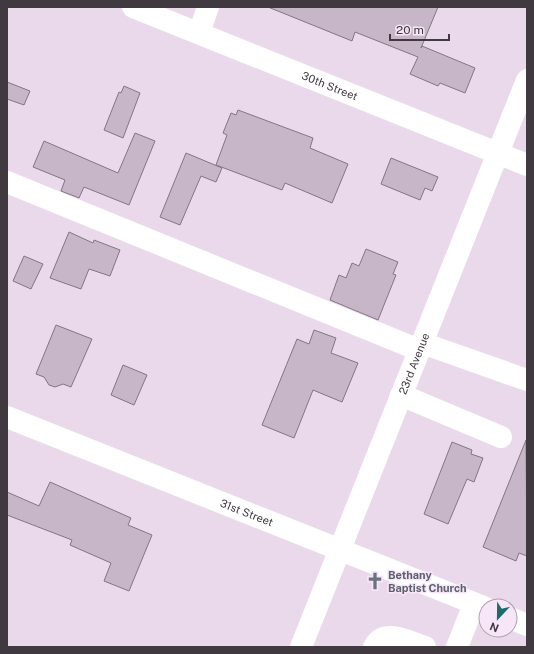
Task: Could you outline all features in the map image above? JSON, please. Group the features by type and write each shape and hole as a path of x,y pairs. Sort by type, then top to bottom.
{"street":[{"name":"30th Street","path":"133,7 161,12 199,34 527,165"},
{"path":"199,34 208,7"},
{"name":"23rd Avenue","path":"301,647 527,80"},
{"path":"7,182 421,346 527,380"},
{"path":"401,395 501,437"},
{"name":"31st Street","path":"7,417 339,551 478,605"},
{"path":"457,647 478,610"},
{"path":"374,647 377,641 384,636 394,637 425,647"}],"building":[{"path":"268,7 438,7 421,48 422,46 475,68 465,93 440,83 438,86 410,74 418,57 355,32 352,41"},
{"path":"7,82 30,91 24,105 7,99"},
{"path":"124,86 140,93 123,138 104,130 119,92 121,93"},
{"path":"238,110 313,138 310,148 348,164 332,203 285,183 282,190 216,165 227,135 223,133 231,113 236,115"},
{"path":"135,133 155,141 129,205 84,187 79,198 61,191 65,180 33,167 44,141 118,173"},
{"path":"186,153 222,168 216,182 201,176 180,225 160,217"},
{"path":"391,158 438,177 432,191 425,188 420,200 381,184"},
{"path":"69,232 93,243 94,240 120,250 110,276 89,269 81,289 50,278"},
{"path":"366,249 398,262 393,274 396,275 378,320 330,300 339,275 346,278 352,263 359,266"},
{"path":"24,256 43,264 31,289 13,281"},
{"path":"56,325 92,339 71,387 63,384 55,387 49,385 44,377 36,374"},
{"path":"314,330 336,338 331,353 358,363 342,402 313,390 294,438 262,425 297,339 309,344"},
{"path":"123,365 147,375 134,405 111,395"},
{"path":"526,440 527,556 519,553 516,561 483,547"},
{"path":"452,442 472,450 471,454 483,458 474,482 467,479 448,524 424,514"},
{"path":"50,482 131,518 128,525 152,535 129,591 104,581 111,563 70,545 72,540 7,515 7,492 39,506"}],"place":[{"name":"Bethany Baptist Church","path":"375,581"}]}
